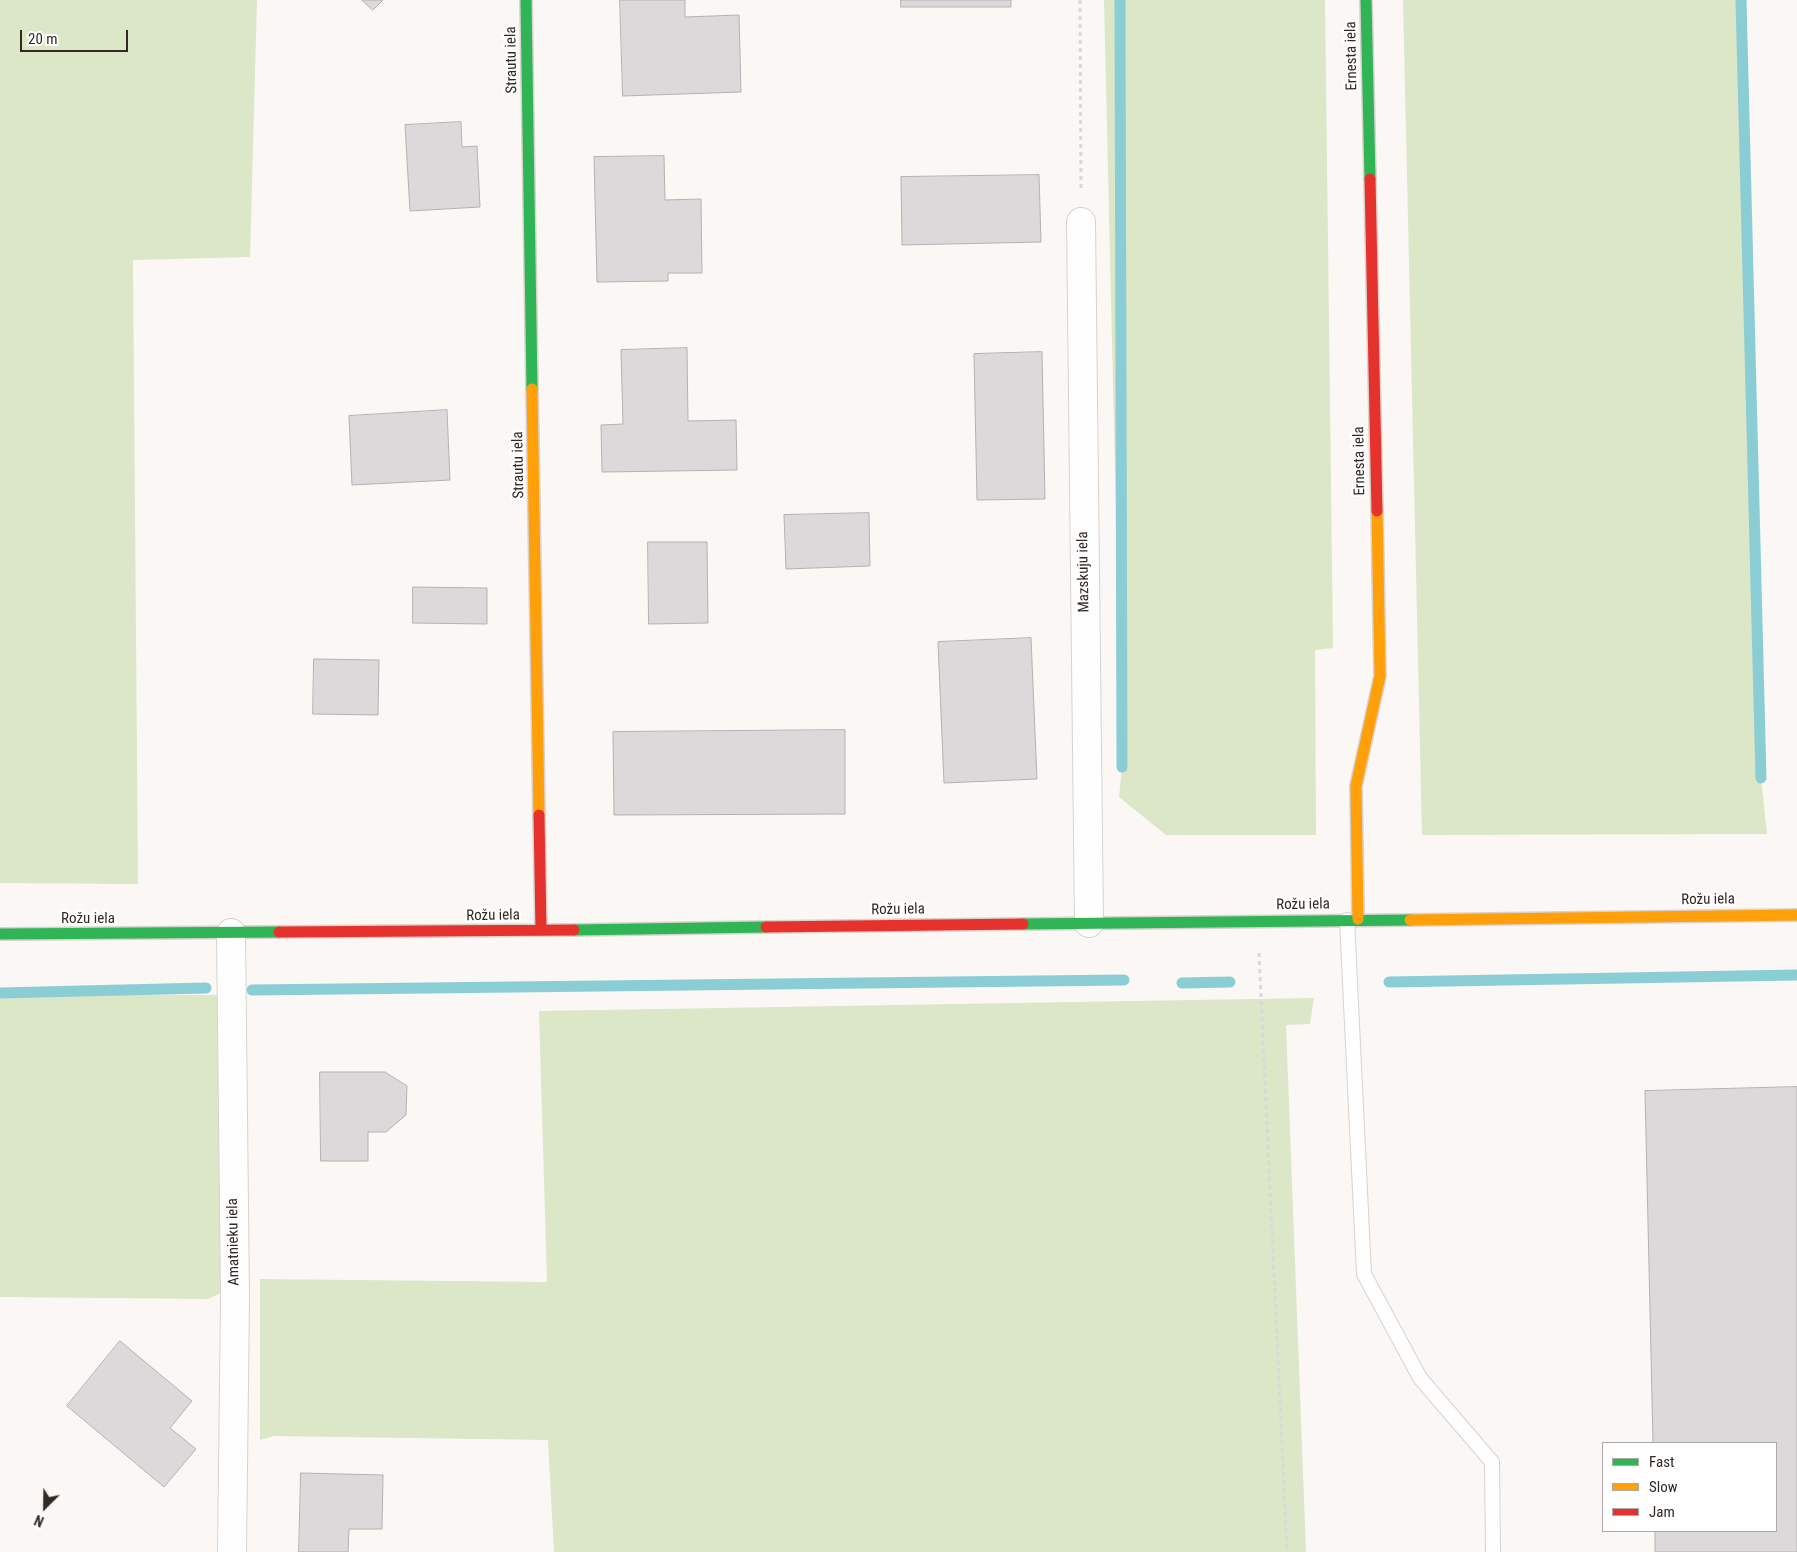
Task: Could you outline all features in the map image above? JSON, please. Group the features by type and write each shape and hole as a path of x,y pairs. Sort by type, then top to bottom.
{"street":[{"name":"Strautu iela","path":"526,0 542,930"},
{"name":"Ernesta iela","path":"1353,919 1356,786 1380,676 1366,0"},
{"name":"Mazskuju iela","path":"1081,222 1089,922"},
{"name":"Rožu iela","path":"0,934 542,930 1797,914"},
{"name":"Amatnieku iela","path":"231,933 235,1298 232,1552"}],"lane":[{"path":"1353,919 1364,1274 1420,1378 1492,1462 1493,1552"}],"path":[{"path":"1080,0 1081,222"},
{"path":"1258,921 1287,1552"}],"green space":[{"path":"0,0 257,0 250,257 133,260 138,884 0,883"},
{"path":"1104,0 1325,0 1333,648 1315,650 1316,835 1166,835 1119,797 1122,767"},
{"path":"1403,0 1740,0 1761,778 1767,834 1422,835"},
{"path":"0,995 217,995 221,1293 208,1299 0,1297"},
{"path":"1314,998 1310,1024 1286,1025 1306,1552 554,1552 548,1440 274,1436 260,1440 260,1279 547,1282 539,1011"}],"building":[{"path":"362,0 383,0 373,10"},
{"path":"620,0 685,0 685,17 739,15 741,92 623,96"},
{"path":"901,0 1011,0 1011,7 901,7"},
{"path":"461,122 462,147 477,146 480,207 410,211 405,125"},
{"path":"664,156 665,200 701,199 702,273 668,273 668,281 597,282 594,157"},
{"path":"1039,175 1041,242 902,245 901,177"},
{"path":"687,348 688,421 736,420 737,470 602,472 601,425 623,424 621,350"},
{"path":"1042,352 1045,499 977,500 974,354"},
{"path":"447,410 450,480 352,485 349,416"},
{"path":"869,513 870,566 786,569 784,515"},
{"path":"648,542 707,542 708,623 649,624"},
{"path":"413,587 487,588 487,624 413,623"},
{"path":"1031,638 1037,779 944,783 938,642"},
{"path":"314,659 379,660 378,715 313,714"},
{"path":"845,730 845,814 614,815 613,732"},
{"path":"320,1072 385,1072 407,1086 406,1115 386,1132 368,1132 368,1161 321,1161"},
{"path":"1797,1087 1797,1552 1655,1552 1655,1532 1777,1532 1777,1442 1653,1442 1645,1091"},
{"path":"120,1341 192,1401 170,1428 196,1449 164,1487 67,1406"},
{"path":"301,1473 383,1475 382,1529 349,1529 348,1552 299,1552"}],"waterway":[{"path":"1120,0 1122,767"},
{"path":"1741,0 1761,778"},
{"path":"1389,982 1797,975"},
{"path":"252,990 1124,980"},
{"path":"1182,983 1230,982"},
{"path":"0,993 206,988"}],"traffic: fast":[{"path":"526,0 532,389"},
{"path":"1366,0 1370,179"},
{"path":"1023,924 1410,920"},
{"path":"574,930 766,927"},
{"path":"0,934 279,932"}],"traffic: slow":[{"path":"532,389 539,815"},
{"path":"1358,919 1356,786 1380,676 1377,511"},
{"path":"1410,920 1797,915"}],"traffic: jam":[{"path":"1370,179 1377,511"},
{"path":"539,815 541,930"},
{"path":"766,927 1023,924"},
{"path":"279,932 574,930"}]}
